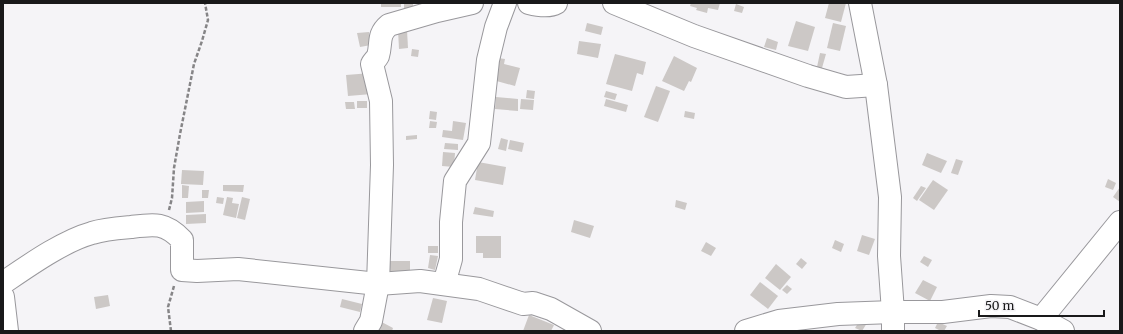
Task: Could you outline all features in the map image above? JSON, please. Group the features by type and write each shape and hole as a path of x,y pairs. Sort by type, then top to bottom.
{"street":[{"path":"365,331 371,320 378,284 382,129 381,101 372,64 378,56 383,30 389,25 437,11 472,3"},
{"path":"444,284 451,259 451,222 455,181 479,143 488,60 496,27 505,3"},
{"path":"529,3 536,5 553,5 556,3"},
{"path":"614,3 694,36 808,76 846,87 876,85"},
{"path":"860,3 876,85 890,196 889,256 893,322"},
{"path":"1041,319 1120,222"},
{"path":"3,283 69,242 92,232 158,224 175,233 182,240 182,270 197,271 238,269 378,284 420,281 479,289 523,304 533,303 551,309 590,331"},
{"path":"3,297 7,331"},
{"path":"746,331 779,321 838,314 893,322 943,312 991,306 1010,307 1041,319 1063,331"}],"path":[{"path":"158,224 168,212 172,198 174,168 194,64 208,20 205,3"},
{"path":"170,331 168,307 176,277 182,270"}],"building":[{"path":"381,3 401,3 401,7 381,7"},
{"path":"404,3 413,3 413,9 404,8"},
{"path":"691,3 720,3 718,10 708,8 707,13 696,10 697,8 690,6"},
{"path":"829,3 846,3 841,22 825,18"},
{"path":"736,4 744,7 742,13 734,11"},
{"path":"796,21 815,27 808,51 788,46"},
{"path":"587,23 603,27 601,35 585,31"},
{"path":"833,23 846,26 840,51 827,48"},
{"path":"398,30 407,30 408,48 399,49"},
{"path":"369,32 371,45 360,47 357,33"},
{"path":"767,38 778,42 776,50 764,47"},
{"path":"579,41 601,44 598,58 577,54"},
{"path":"412,49 419,50 418,57 411,56"},
{"path":"820,53 826,54 822,68 817,67"},
{"path":"615,54 646,62 643,75 637,73 632,91 606,84"},
{"path":"674,56 697,68 691,82 689,81 684,91 662,81"},
{"path":"498,58 505,59 504,64 520,68 515,86 493,80"},
{"path":"371,73 372,94 348,96 346,75"},
{"path":"656,86 670,91 658,122 644,117"},
{"path":"527,90 535,91 534,99 526,98"},
{"path":"606,91 617,94 615,100 604,97"},
{"path":"496,97 518,99 518,111 495,109"},
{"path":"521,99 534,100 533,110 520,109"},
{"path":"606,99 628,105 626,112 604,106"},
{"path":"357,101 367,101 367,108 357,108"},
{"path":"345,102 354,102 355,109 346,109"},
{"path":"430,111 437,112 436,120 429,119"},
{"path":"685,111 695,113 694,119 684,117"},
{"path":"430,121 437,122 436,128 429,128"},
{"path":"453,121 466,123 463,140 442,137 443,130 452,131"},
{"path":"417,135 417,139 406,140 406,136"},
{"path":"501,138 508,140 506,151 498,149"},
{"path":"510,140 524,143 522,152 508,149"},
{"path":"445,143 458,144 458,150 444,149"},
{"path":"443,152 455,153 454,167 442,166"},
{"path":"927,153 947,161 941,173 922,165"},
{"path":"956,159 963,161 958,175 951,173"},
{"path":"478,162 506,167 503,185 475,180"},
{"path":"182,170 204,171 203,185 181,184"},
{"path":"1108,179 1116,183 1113,190 1105,187"},
{"path":"933,180 948,190 934,210 919,200"},
{"path":"182,185 189,186 188,198 182,198"},
{"path":"223,185 244,185 243,192 223,191"},
{"path":"921,186 926,188 917,201 913,198"},
{"path":"1120,187 1120,202 1113,197"},
{"path":"202,190 209,190 208,198 202,198"},
{"path":"217,197 224,198 223,204 216,203"},
{"path":"227,197 233,198 232,203 239,204 236,218 223,215"},
{"path":"242,197 250,199 245,220 237,218"},
{"path":"676,200 687,203 685,210 675,207"},
{"path":"204,201 204,212 186,213 186,202"},
{"path":"475,207 494,211 493,217 473,214"},
{"path":"206,214 206,223 186,224 186,215"},
{"path":"574,220 594,226 590,238 571,232"},
{"path":"862,235 875,239 869,255 857,251"},
{"path":"476,236 501,236 501,258 483,258 483,253 476,253"},
{"path":"835,240 844,244 841,252 832,248"},
{"path":"706,242 716,248 711,256 701,251"},
{"path":"428,246 438,246 438,253 428,253"},
{"path":"430,255 438,256 435,270 428,268"},
{"path":"924,256 932,260 928,267 920,262"},
{"path":"801,258 807,263 802,269 796,264"},
{"path":"387,261 410,261 410,273 386,277"},
{"path":"776,264 791,277 780,290 765,278"},
{"path":"923,280 937,287 930,301 915,293"},
{"path":"760,282 778,296 768,309 750,295"},
{"path":"787,285 792,289 787,294 782,290"},
{"path":"108,295 110,306 96,309 94,297"},
{"path":"433,298 447,301 442,323 427,320"},
{"path":"342,299 362,304 360,312 340,307"},
{"path":"529,315 554,325 551,331 523,331"},
{"path":"376,319 393,328 392,331 370,331"},
{"path":"861,319 867,323 862,331 855,328"},
{"path":"938,322 947,326 944,331 935,328"}]}
